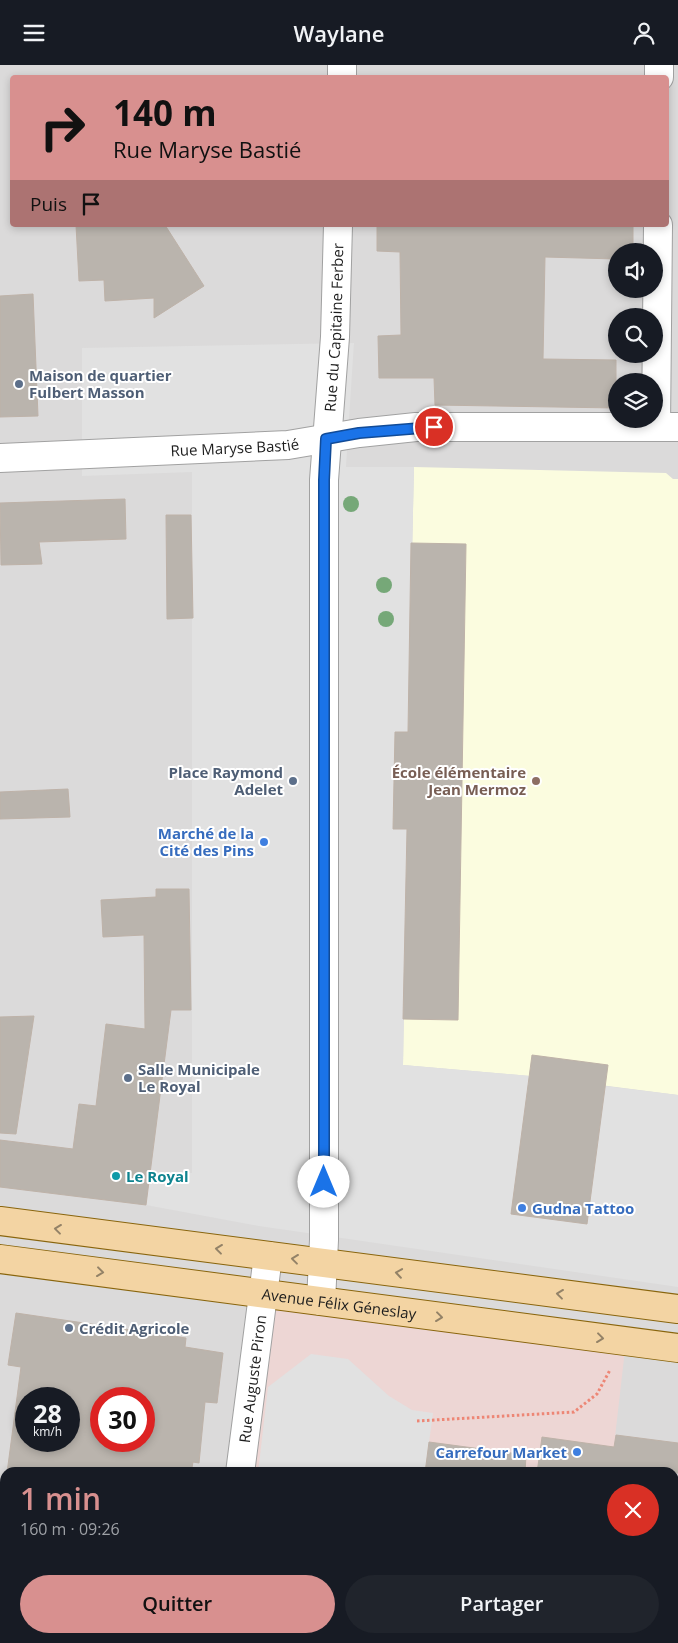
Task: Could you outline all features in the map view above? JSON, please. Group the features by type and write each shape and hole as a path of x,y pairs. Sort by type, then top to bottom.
{"main road":[{"path":"0,1221 678,1309"},
{"name":"Avenue Félix Géneslay","path":"0,1259 678,1348"}],"street":[{"name":"Rue du Capitaine Ferber","path":"321,1301 323,1263 324,480 335,337 338,227"},
{"path":"658,227 667,427"},
{"name":"Rue Maryse Bastié","path":"0,458 288,445 359,433 416,427 667,427"},
{"name":"Rue Auguste Piron","path":"241,1467 268,1256"}],"path":[{"path":"417,1421 574,1412 597,1394 626,1341"}],"shaded area":[{"path":"0,65 678,65 678,1467 0,1467"},
{"name":"Place Raymond Adelet","path":"354,343 346,467 414,467 408,732 395,732 393,829 407,829 403,1065 530,1076 511,1213 587,1223 605,1086 678,1095 678,1287 259,1226 146,1205 150,1172 192,1173 192,472 82,476 82,348"},
{"name":"École élémentaire Jean Mermoz","path":"414,467 666,473 673,479 678,479 678,1095 530,1076 403,1065 407,829 393,829 395,732 408,732"},
{"path":"263,1294 626,1341 612,1467 241,1467"},
{"path":"311,1354 348,1359 389,1396 412,1410 433,1413 426,1467 259,1467 268,1387"}],"building":[{"path":"76,227 166,227 204,286 154,318 154,298 105,301 104,280 79,281"},
{"path":"377,227 633,227 633,243 608,243 608,259 545,257 543,359 608,360 608,363 616,363 616,373 608,373 608,408 435,405 434,378 379,378 378,336 401,335 400,252 377,251"},
{"path":"33,294 38,416 0,417 0,296"},
{"path":"125,499 126,539 39,542 42,564 1,565 0,503"},
{"path":"166,515 191,515 193,618 167,619"},
{"path":"411,543 466,544 458,1020 403,1019 407,829 393,829 395,732 408,732"},
{"path":"68,789 70,817 0,819 0,792"},
{"path":"156,889 189,889 191,1010 171,1010 146,1205 0,1187 0,1140 73,1149 79,1104 96,1106 106,1024 145,1029 144,935 103,937 101,900 156,897"},
{"path":"34,1016 16,1134 0,1133 0,1017"},
{"path":"532,1055 608,1065 587,1224 511,1214"},
{"path":"16,1313 186,1338 185,1347 223,1353 217,1403 205,1402 199,1463 193,1462 192,1467 8,1467 15,1412 15,1452 80,1452 80,1387 18,1387 21,1367 8,1365"},
{"path":"616,1435 678,1443 678,1467 538,1467 542,1437 614,1447"},
{"path":"429,1442 526,1455 525,1467 426,1467"}],"place":[{"name":"Maison de quartier Fulbert Masson","path":"19,384"},
{"name":"Place Raymond Adelet","path":"293,781"},
{"name":"École élémentaire Jean Mermoz","path":"536,781"},
{"name":"Marché de la Cité des Pins","path":"264,842"},
{"name":"Salle Municipale Le Royal","path":"128,1078"},
{"name":"Le Royal","path":"116,1176"},
{"name":"Gudna Tattoo","path":"522,1208"},
{"name":"Crédit Agricole","path":"69,1328"},
{"name":"Carrefour Market","path":"577,1452"}],"route":[{"path":"324,1182 324,480 326,439 359,433 434,427"}]}
